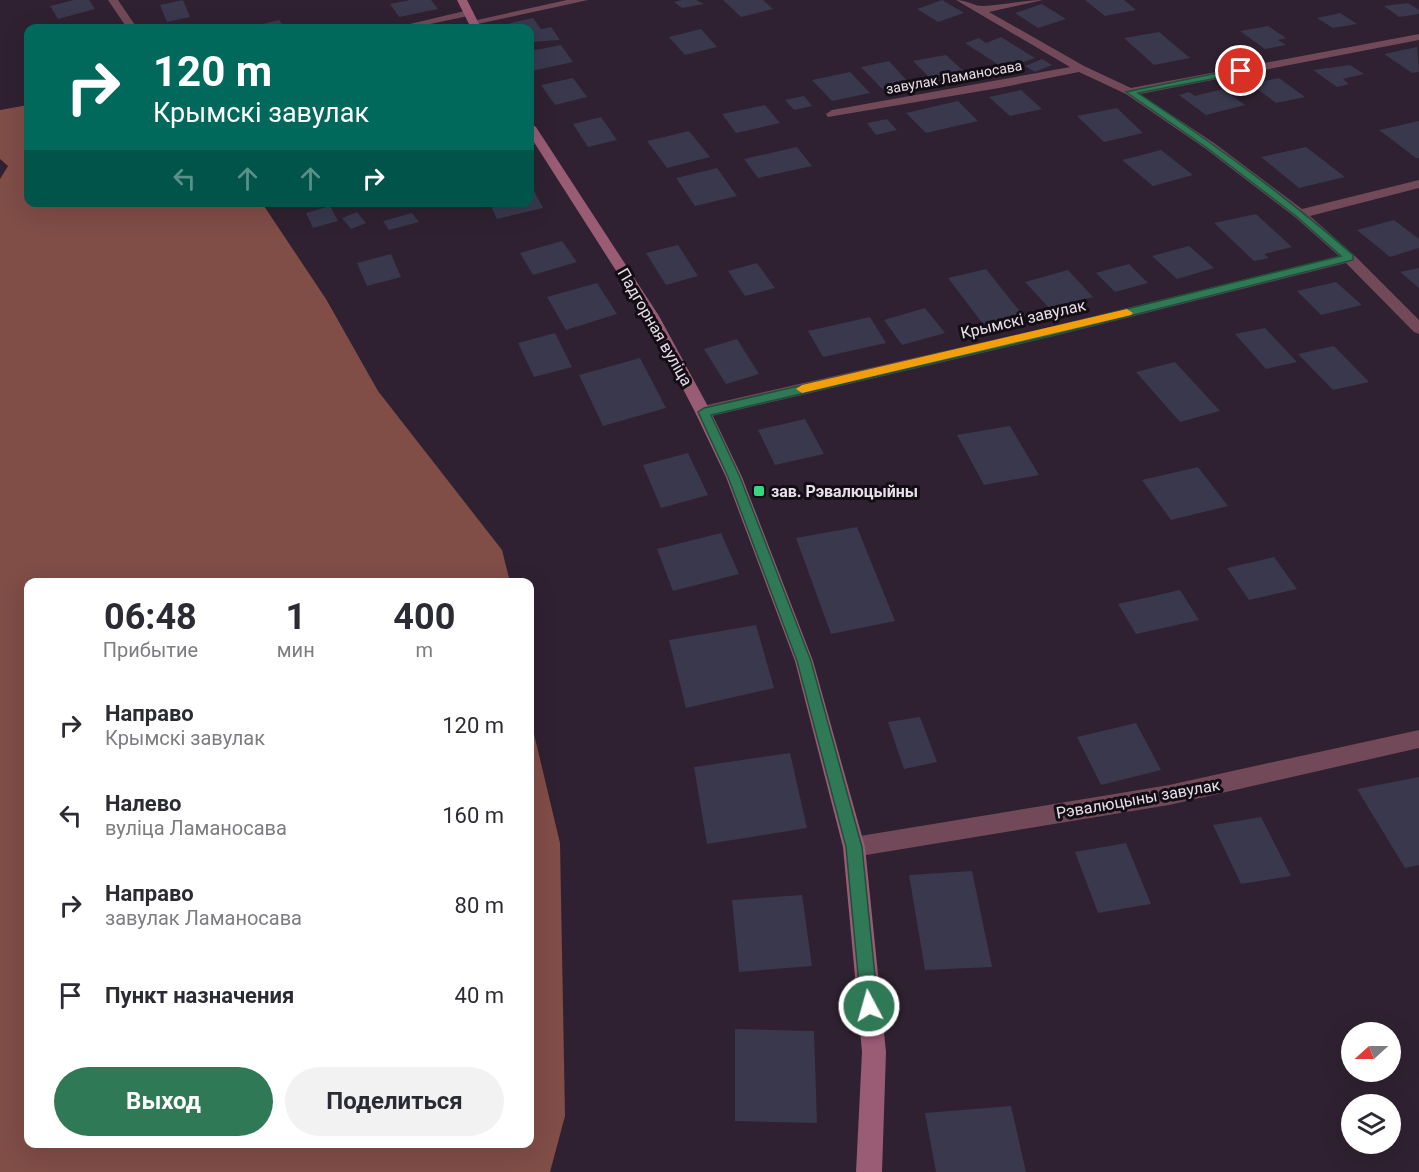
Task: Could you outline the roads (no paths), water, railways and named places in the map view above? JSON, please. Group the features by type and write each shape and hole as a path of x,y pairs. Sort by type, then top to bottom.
{"street":[{"path":"113,0 129,24"},
{"path":"462,0 473,21"},
{"path":"441,24 473,21 583,0"},
{"path":"961,0 1080,68 1130,92 1210,146 1300,214 1349,258 1419,329"},
{"path":"981,10 1038,0"},
{"path":"1130,92 1419,37"},
{"name":"завулак Ламаносава","path":"832,114 999,85 1080,68"},
{"name":"Падгорная вуліца","path":"534,133 652,316 704,412 734,477 804,661 854,847 874,1052 869,1172"},
{"path":"1300,214 1419,184"},
{"name":"Крымскі завулак","path":"704,412 1054,331 1349,258"},
{"name":"Рэвалюцыны завулак","path":"854,847 1169,795 1419,739"}],"place":[{"name":"зав. Рэвалюцыйны","path":"759,491"}]}
